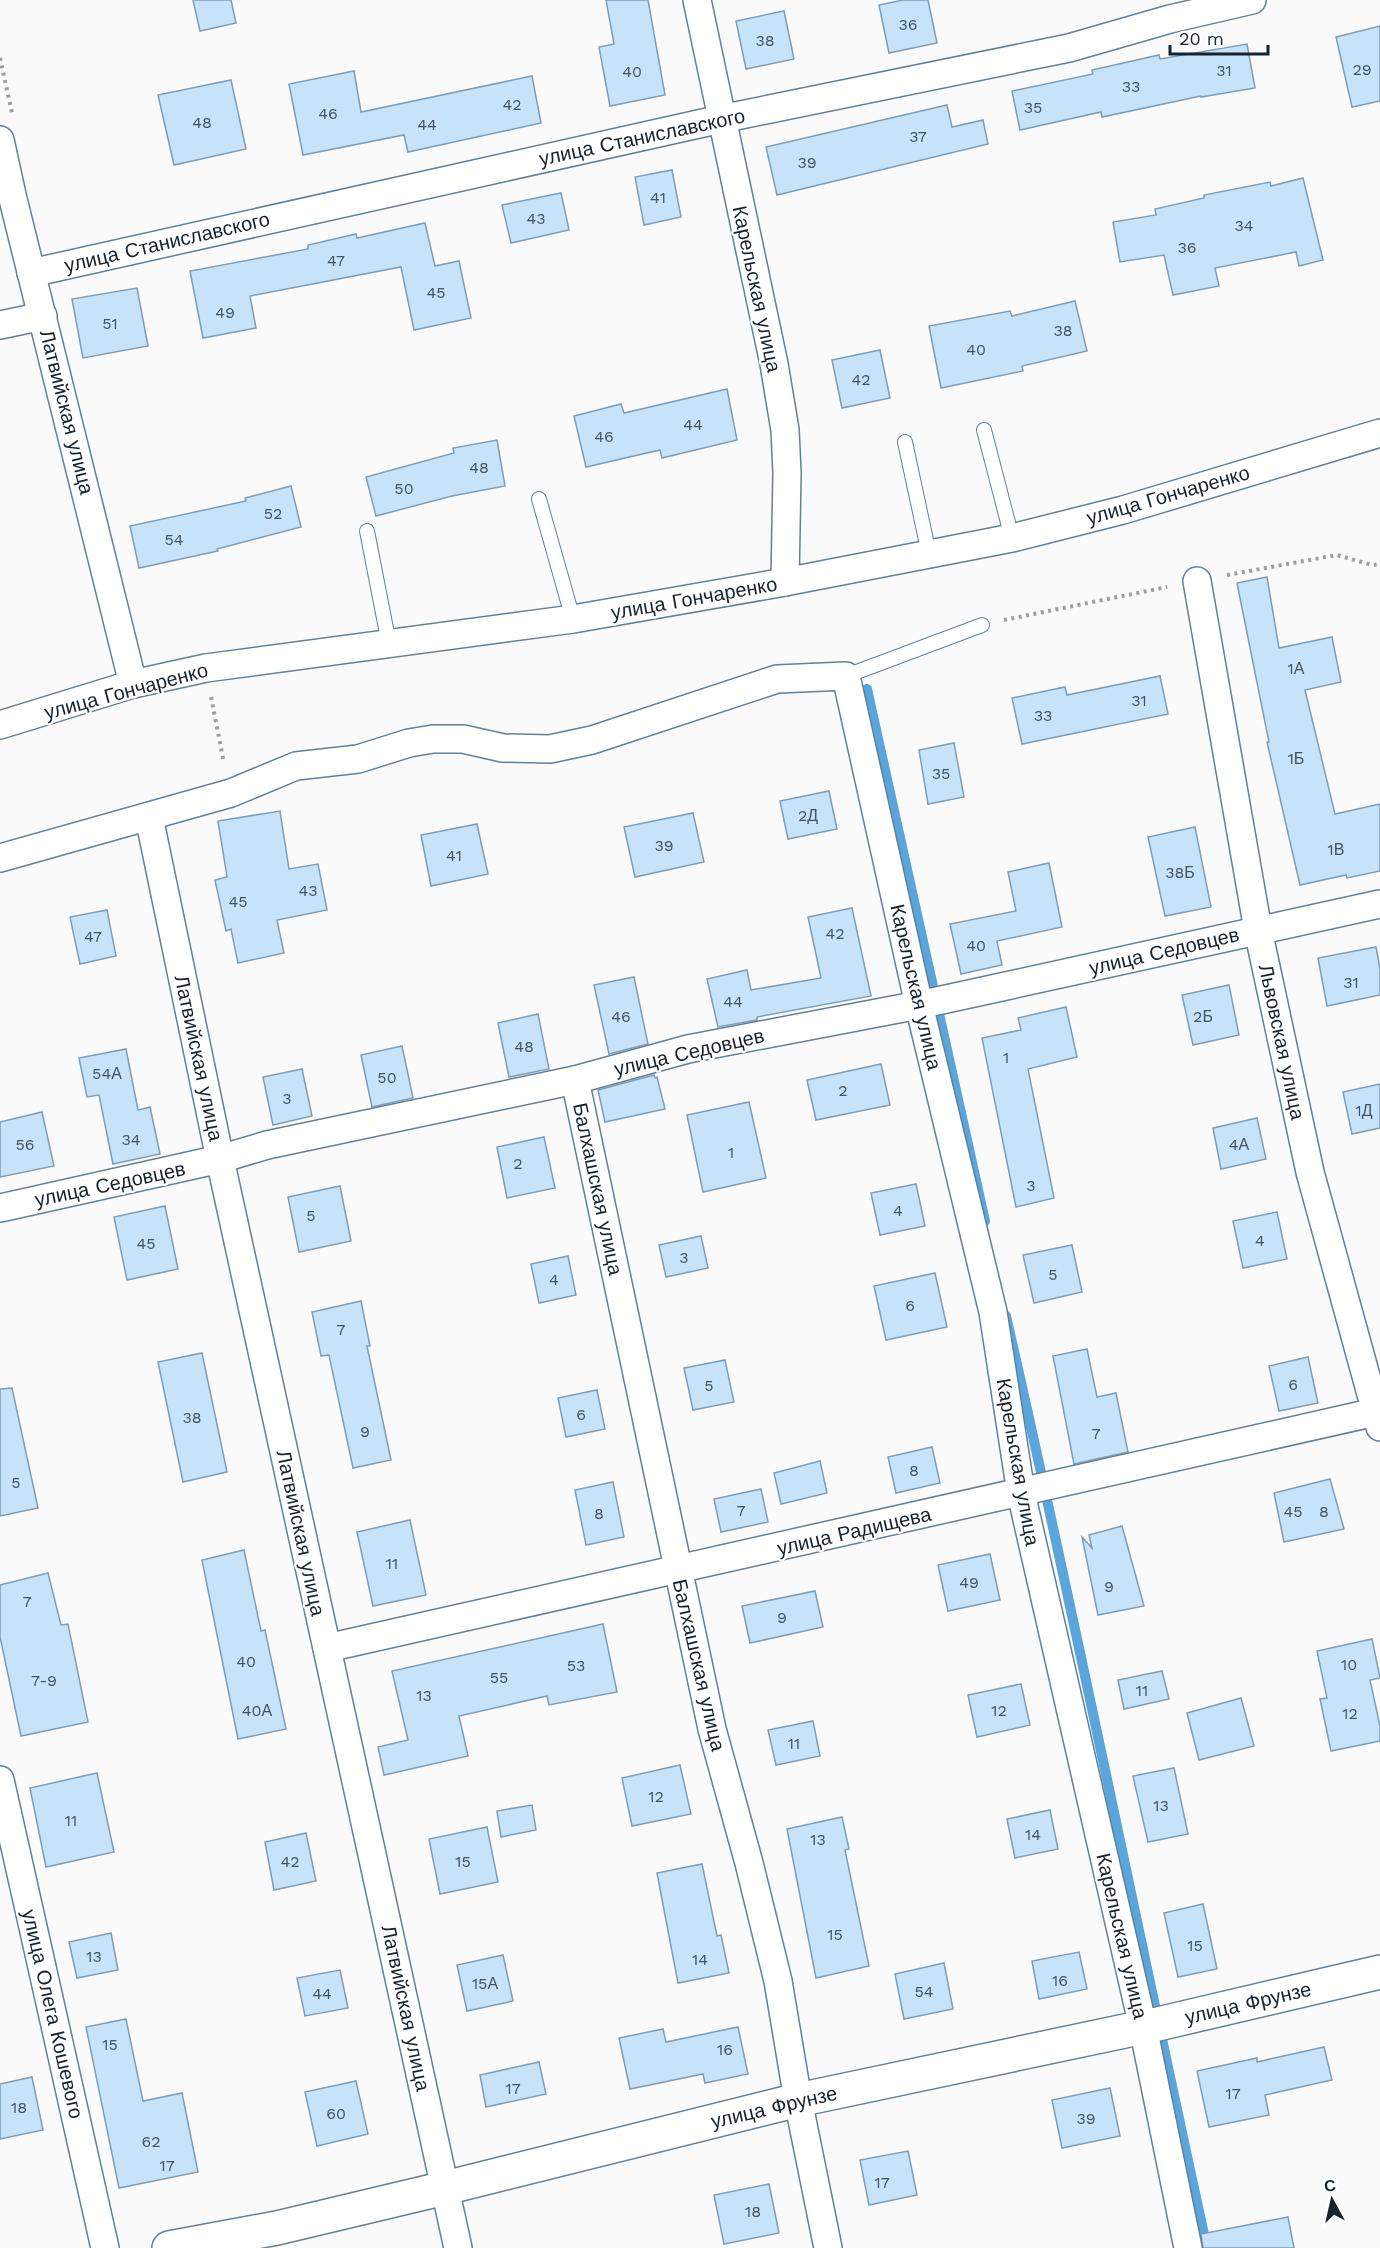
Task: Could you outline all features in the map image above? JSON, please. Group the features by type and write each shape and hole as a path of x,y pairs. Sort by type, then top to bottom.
{"street":[{"name":"Карельская улица","path":"697,0 774,364 785,430 787,473 785,582"},
{"name":"улица Станиславского","path":"31,273 721,119 1069,48 1170,19 1252,0"},
{"name":"Латвийская улица","path":"0,140 134,684"},
{"path":"0,326 43,316"},
{"name":"улица Гончаренко","path":"0,725 134,684 206,668 573,619 785,582 1012,538 1124,510 1380,434"},
{"name":"Львовская улица","path":"1197,581 1258,930 1310,1172 1379,1417"},
{"name":"Карельская улица","path":"846,676 919,1005 993,1312 1021,1493 1143,2027 1188,2248"},
{"path":"0,858 231,793 296,766 358,759 409,743 433,739 463,739 503,748 550,749 592,740 777,679 846,676"},
{"name":"Латвийская улица","path":"149,817 220,1160 458,2248"},
{"name":"улица Седовцев","path":"0,1208 220,1160 267,1145 575,1080 688,1049 919,1005 1380,904"},
{"name":"Балхашская улица","path":"575,1080 712,1729 749,1863 778,1981 798,2100 828,2248"},
{"name":"улица Радищева","path":"327,1648 1021,1493 1379,1417"},
{"name":"улица Олега Кошевого","path":"0,1780 105,2248"},
{"name":"улица Фрунзе","path":"169,2248 277,2228 798,2100 1143,2027 1380,1972"}],"lane":[{"path":"984,430 1012,538"},
{"path":"905,442 929,554"},
{"path":"539,499 573,619"},
{"path":"367,531 389,644"},
{"path":"846,676 982,625"}],"path":[{"path":"211,701 225,768"}],"building":[{"path":"193,0 231,0 236,23 200,31"},
{"path":"606,0 648,0 665,95 610,106 599,47 614,44"},
{"path":"903,0 928,0 937,43 889,53 879,5"},
{"path":"784,11 794,59 746,69 736,21"},
{"path":"1380,26 1380,101 1352,107 1336,37"},
{"path":"1247,44 1255,88 1201,96 1102,117 1101,112 1020,130 1012,91 1093,74 1092,70 1159,55 1160,59"},
{"path":"354,71 361,112 532,76 541,123 408,152 404,135 303,155 289,84"},
{"path":"231,80 246,149 174,165 158,95"},
{"path":"947,105 952,127 983,120 988,144 777,195 766,147"},
{"path":"672,170 681,217 644,225 635,177"},
{"path":"1303,178 1323,260 1299,266 1296,252 1215,268 1219,286 1173,295 1164,255 1120,262 1113,222 1156,215 1155,209 1204,198 1204,195 1270,182 1271,186"},
{"path":"561,193 569,230 511,243 502,205"},
{"path":"425,223 435,266 459,261 471,318 414,330 401,267 250,296 256,328 203,338 190,271 308,249 308,245 356,234 357,238"},
{"path":"137,288 148,346 83,358 72,299"},
{"path":"1075,301 1087,351 1022,366 1023,371 941,388 929,326 1010,311 1012,316"},
{"path":"880,350 890,398 842,408 832,360"},
{"path":"727,389 737,440 662,458 660,450 586,467 574,416 621,404 624,413"},
{"path":"497,440 505,486 452,496 376,516 366,477 454,453 453,448"},
{"path":"291,486 301,527 217,549 218,551 139,568 130,526 246,501 245,498"},
{"path":"1267,577 1279,648 1332,637 1341,682 1305,690 1335,814 1380,804 1380,871 1347,878 1346,875 1300,885 1267,742 1269,742 1237,583"},
{"path":"1160,676 1168,714 1022,744 1012,698 1065,687 1067,695"},
{"path":"954,743 964,797 928,804 919,750"},
{"path":"829,791 837,829 788,839 780,801"},
{"path":"280,811 289,869 318,864 327,910 277,920 284,953 238,963 231,929 226,931 215,880 227,877 218,821"},
{"path":"693,813 704,862 635,877 624,827"},
{"path":"477,824 488,874 431,886 421,835"},
{"path":"1195,827 1211,907 1165,916 1148,837"},
{"path":"1049,863 1062,927 997,941 1002,965 961,974 950,924 1016,911 1008,872"},
{"path":"852,908 871,996 757,1017 757,1020 718,1027 707,979 747,970 751,990 821,978 808,917"},
{"path":"107,910 116,956 80,964 70,917"},
{"path":"1376,947 1380,969 1380,995 1327,1006 1318,958"},
{"path":"634,977 648,1044 609,1054 594,985"},
{"path":"1229,985 1239,1035 1193,1045 1182,995"},
{"path":"1066,1007 1077,1057 1028,1069 1054,1198 1016,1207 982,1038 1021,1030 1018,1018"},
{"path":"538,1014 549,1069 509,1077 498,1023"},
{"path":"402,1046 413,1098 372,1107 361,1055"},
{"path":"126,1049 138,1110 150,1107 160,1154 113,1164 99,1095 87,1097 79,1058"},
{"path":"881,1064 890,1105 816,1120 807,1080"},
{"path":"302,1069 312,1116 273,1125 263,1077"},
{"path":"654,1075 655,1078 657,1077 665,1109 605,1122 598,1090"},
{"path":"1380,1084 1380,1128 1352,1134 1343,1092"},
{"path":"749,1102 766,1178 703,1192 687,1115"},
{"path":"42,1112 54,1166 0,1177 0,1122"},
{"path":"1257,1118 1266,1159 1221,1169 1213,1128"},
{"path":"544,1137 555,1188 507,1198 497,1147"},
{"path":"916,1184 925,1226 880,1235 871,1193"},
{"path":"340,1186 351,1241 299,1252 288,1197"},
{"path":"165,1206 178,1269 127,1280 114,1217"},
{"path":"1277,1212 1287,1259 1243,1268 1233,1221"},
{"path":"701,1236 708,1268 666,1277 659,1245"},
{"path":"1072,1245 1082,1292 1034,1303 1023,1255"},
{"path":"568,1256 576,1295 539,1303 531,1264"},
{"path":"935,1273 947,1327 886,1340 874,1286"},
{"path":"361,1301 370,1346 367,1346 391,1460 353,1468 329,1355 321,1356 312,1312"},
{"path":"1087,1349 1097,1397 1116,1393 1128,1452 1074,1464 1053,1356"},
{"path":"202,1353 227,1472 183,1482 158,1362"},
{"path":"1308,1357 1318,1403 1279,1411 1269,1366"},
{"path":"725,1360 734,1402 693,1410 684,1368"},
{"path":"12,1388 38,1508 0,1516 0,1389"},
{"path":"597,1390 605,1429 566,1437 558,1398"},
{"path":"932,1447 940,1483 896,1493 888,1457"},
{"path":"820,1461 827,1493 781,1504 774,1473"},
{"path":"1330,1479 1344,1529 1284,1542 1274,1493"},
{"path":"613,1482 624,1537 586,1545 575,1490"},
{"path":"761,1489 768,1522 721,1532 714,1499"},
{"path":"410,1520 426,1595 373,1606 357,1532"},
{"path":"1122,1526 1144,1606 1098,1615 1082,1537 1092,1548 1089,1535"},
{"path":"244,1550 261,1631 265,1630 286,1729 238,1739 202,1560"},
{"path":"990,1554 1000,1600 948,1611 938,1565"},
{"path":"48,1573 61,1625 68,1624 88,1722 21,1736 0,1637 0,1585"},
{"path":"815,1591 823,1627 750,1643 742,1606"},
{"path":"603,1624 617,1692 549,1705 547,1696 459,1716 468,1756 384,1775 378,1747 408,1740 392,1671"},
{"path":"1372,1639 1380,1678 1370,1680 1380,1726 1380,1741 1331,1751 1320,1699 1327,1698 1317,1651"},
{"path":"1162,1671 1169,1699 1124,1709 1118,1680"},
{"path":"1021,1684 1030,1725 977,1737 968,1695"},
{"path":"1241,1698 1254,1746 1199,1760 1187,1713"},
{"path":"813,1721 820,1756 776,1765 768,1730"},
{"path":"680,1765 691,1814 632,1826 622,1778"},
{"path":"1174,1768 1188,1834 1148,1842 1133,1776"},
{"path":"97,1773 114,1852 46,1867 30,1788"},
{"path":"532,1805 536,1830 501,1837 497,1811"},
{"path":"1050,1810 1058,1849 1015,1858 1007,1819"},
{"path":"842,1817 849,1849 845,1850 869,1966 816,1978 787,1829"},
{"path":"487,1827 498,1882 440,1894 429,1839"},
{"path":"306,1833 316,1881 274,1890 265,1842"},
{"path":"702,1864 717,1936 721,1935 729,1973 678,1983 657,1873"},
{"path":"1203,1904 1217,1969 1178,1977 1164,1913"},
{"path":"111,1933 118,1970 77,1978 69,1942"},
{"path":"1079,1952 1087,1989 1039,1999 1032,1961"},
{"path":"503,1955 513,2001 467,2011 457,1965"},
{"path":"944,1963 953,2009 904,2019 895,1974"},
{"path":"340,1970 348,2008 305,2016 297,1978"},
{"path":"126,2019 143,2101 182,2093 198,2172 119,2188 86,2027"},
{"path":"738,2027 748,2074 705,2083 703,2074 630,2089 619,2038 663,2029 666,2042"},
{"path":"1324,2047 1332,2080 1265,2095 1269,2115 1209,2127 1197,2071 1257,2058 1257,2062"},
{"path":"539,2062 546,2094 486,2107 480,2075"},
{"path":"32,2077 43,2130 0,2139 0,2084"},
{"path":"356,2081 368,2134 317,2146 305,2092"},
{"path":"1110,2088 1120,2136 1062,2148 1052,2100"},
{"path":"908,2151 917,2195 869,2205 860,2160"},
{"path":"769,2184 779,2233 724,2244 714,2195"},
{"path":"1288,2217 1294,2248 1203,2248 1201,2234"}],"waterway":[{"path":"867,689 985,1221"},
{"path":"1006,1316 1207,2248"}]}
